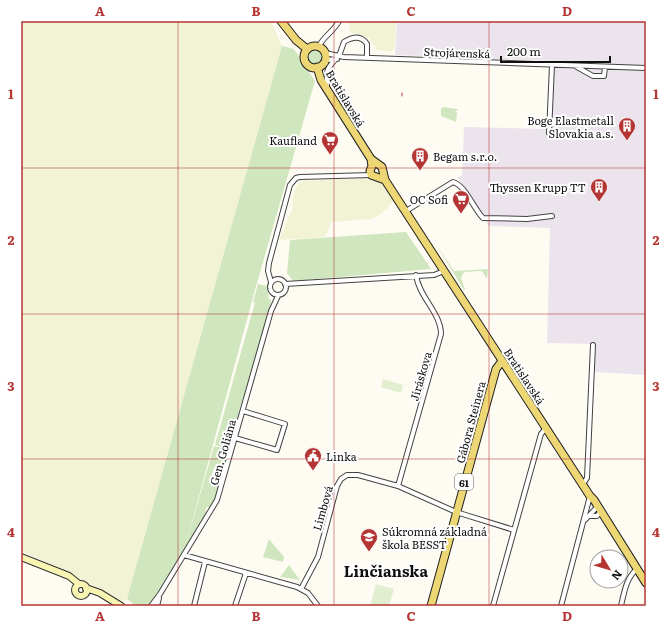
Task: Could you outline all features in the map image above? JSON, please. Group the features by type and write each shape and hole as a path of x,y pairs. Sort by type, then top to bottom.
{"main road":[{"path":"281,21 296,40 307,49 312,46 319,46 325,56"},
{"name":"Bratislavská","path":"307,49 304,55 305,62 309,66 317,68 322,65 325,56"},
{"name":"Bratislavská","path":"317,68 321,80 373,170 406,211 590,496 599,507 646,583"},
{"name":"Gábora Steinera","path":"431,606 496,369 502,361"}],"street":[{"path":"319,46 324,37 335,28 339,21"},
{"path":"327,90 326,74 329,67 340,58 344,42 356,37 364,39 367,44 367,58"},
{"path":"325,56 340,58"},
{"path":"325,56 340,58"},
{"name":"Strojárenská","path":"340,58 646,68"},
{"path":"549,133 552,65"},
{"path":"573,65 593,76 604,76 604,67"},
{"path":"271,310 273,294 270,290 273,281 268,271 290,185 293,181 300,177 373,170"},
{"path":"406,211 453,182 460,186 483,218 527,219 552,216"},
{"path":"285,284 438,274 444,271"},
{"name":"Jiráskova","path":"398,486 441,334 440,324 419,289 416,275"},
{"path":"273,281 282,280 285,284 286,290"},
{"path":"271,310 278,296 298,284"},
{"path":"273,294 278,296"},
{"name":"Gen. Goliána","path":"151,606 160,594 217,500 271,310"},
{"path":"583,484 587,478 593,345"},
{"path":"235,438 278,450 285,424 243,411"},
{"path":"493,606 541,434 546,428"},
{"name":"Limbová","path":"301,589 318,557 337,486 341,479 348,474 354,474 398,486 456,512 514,530"},
{"path":"561,606 587,518 590,496"},
{"path":"587,518 597,516 599,507 592,504 588,507"},
{"path":"184,555 301,589 308,593 318,606"},
{"path":"21,557 69,576 77,586 78,595 85,591 100,593 121,606"},
{"path":"194,606 205,562"},
{"path":"620,606 630,575 637,569"},
{"path":"235,606 246,573"},
{"path":"77,586 83,584 85,591"},
{"name":"Gen. Goliána","path":"157,606 160,594"}],"shaded area":[{"path":"397,21 646,21 646,375 594,372 591,344 547,343 550,228 489,226 457,177 462,176 464,127 547,129 550,61 395,55"}],"green space":[{"path":"21,21 271,21 282,46 127,599 122,602 90,587 85,581 76,579 70,573 21,551"},
{"path":"349,21 396,21 395,48 391,52 377,50 369,38 350,32"},
{"path":"282,46 294,49 315,81 255,290 185,548 214,446 230,450 224,470 224,466 220,466 219,469 214,468 211,477 217,479 216,482 214,480 216,485 220,486 211,507 207,507 205,510 208,513 152,602 148,606 136,606 127,599"},
{"path":"315,48 322,53 323,56 318,63 315,64 308,59 307,56 312,49"},
{"path":"443,107 457,109 458,111 455,111 457,113 456,122 441,116 441,109"},
{"path":"362,178 382,182 395,201 388,206 389,208 372,219 331,222 325,237 279,240 293,207 292,200 296,187 302,181"},
{"path":"406,232 431,269 293,281 287,273 290,240"},
{"path":"435,243 454,271 488,269 487,279 482,271 464,272 461,278 465,289 464,290"},
{"path":"258,284 267,286 269,299 271,300 270,309 239,411 230,449 215,445 255,303 253,302"},
{"path":"383,379 403,385 401,393 381,387"},
{"path":"269,539 284,557 283,562 263,557"},
{"path":"289,565 300,580 280,577"},
{"path":"376,584 394,589 389,606 370,606"}],"place":[{"name":"Boge Elastmetall Slovakia a.s.","path":"627,141"},
{"name":"Kaufland","path":"330,155"},
{"name":"Begam s.r.o.","path":"420,171"},
{"name":"Thyssen Krupp TT","path":"599,202"},
{"name":"OC Sofi","path":"461,214"},
{"name":"Linka","path":"313,471"},
{"name":"Súkromná základná škola BESST","path":"369,552"}],"district":[{"name":"Linčianska","path":"386,570"}]}
